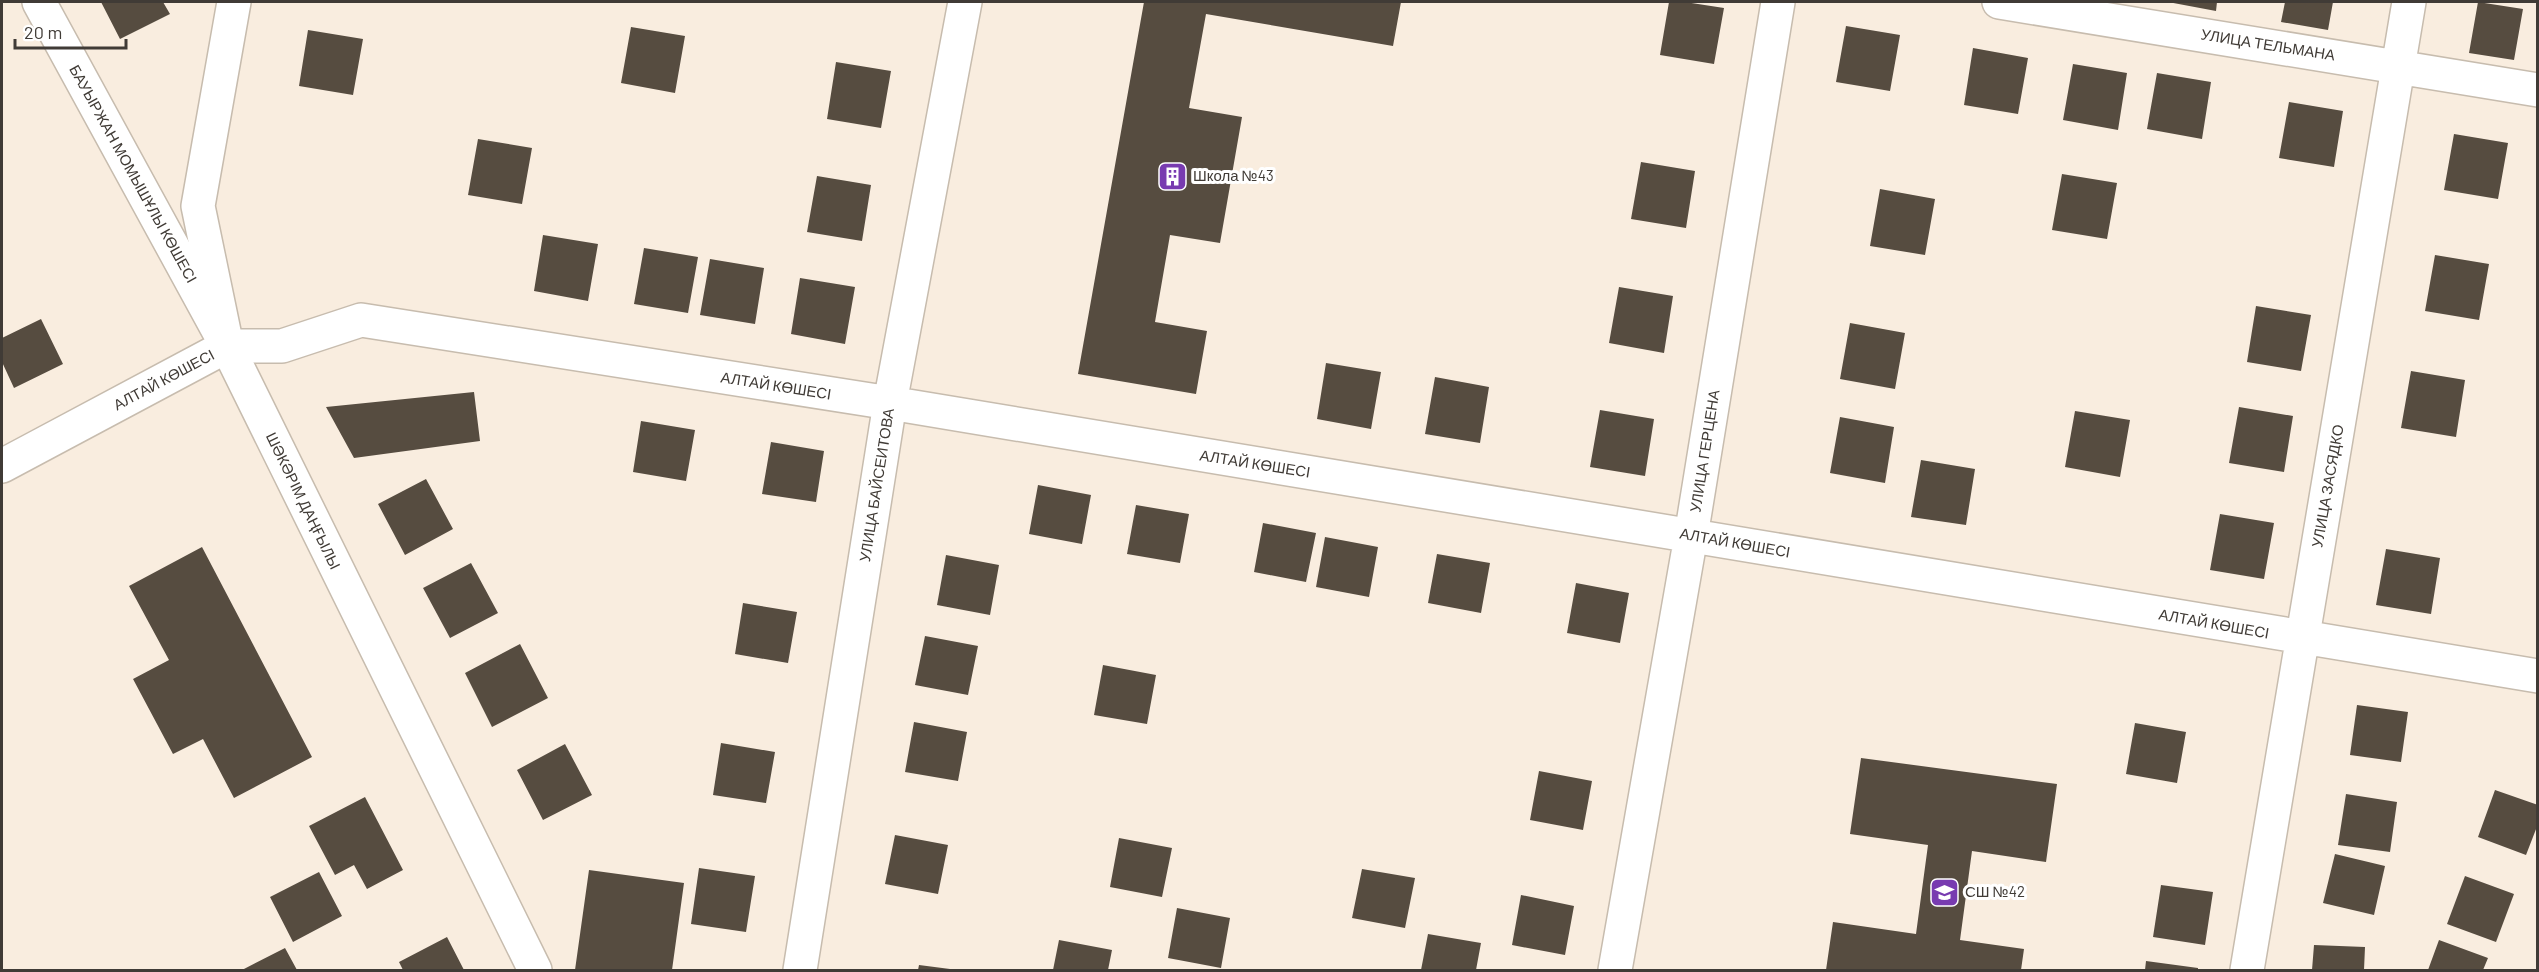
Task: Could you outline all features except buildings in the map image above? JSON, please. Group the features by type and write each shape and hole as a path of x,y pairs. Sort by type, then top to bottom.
{"street":[{"name":"БАУЫРЖАН МОМЫШҰЛЫ КӨШЕСІ","path":"39,2 227,346"},
{"name":"ШӘКӘРІМ ДАҢҒЫЛЫ","path":"234,2 198,206 227,346 535,970"},
{"name":"УЛИЦА БАЙСЕИТОВА","path":"800,970 890,403 965,2"},
{"name":"УЛИЦА ГЕРЦЕНА","path":"1615,970 1692,536 1778,2"},
{"name":"УЛИЦА ТЕЛЬМАНА","path":"1999,2 2538,90"},
{"name":"УЛИЦА ЗАСЯДКО","path":"2247,970 2409,2"},
{"name":"АЛТАЙ КӨШЕСІ","path":"2,466 227,346 282,346 361,320 890,403 2302,639 2538,676"}],"place":[{"name":"Школа №43","path":"1172,176"},
{"name":"СШ №42","path":"1944,892"}]}
